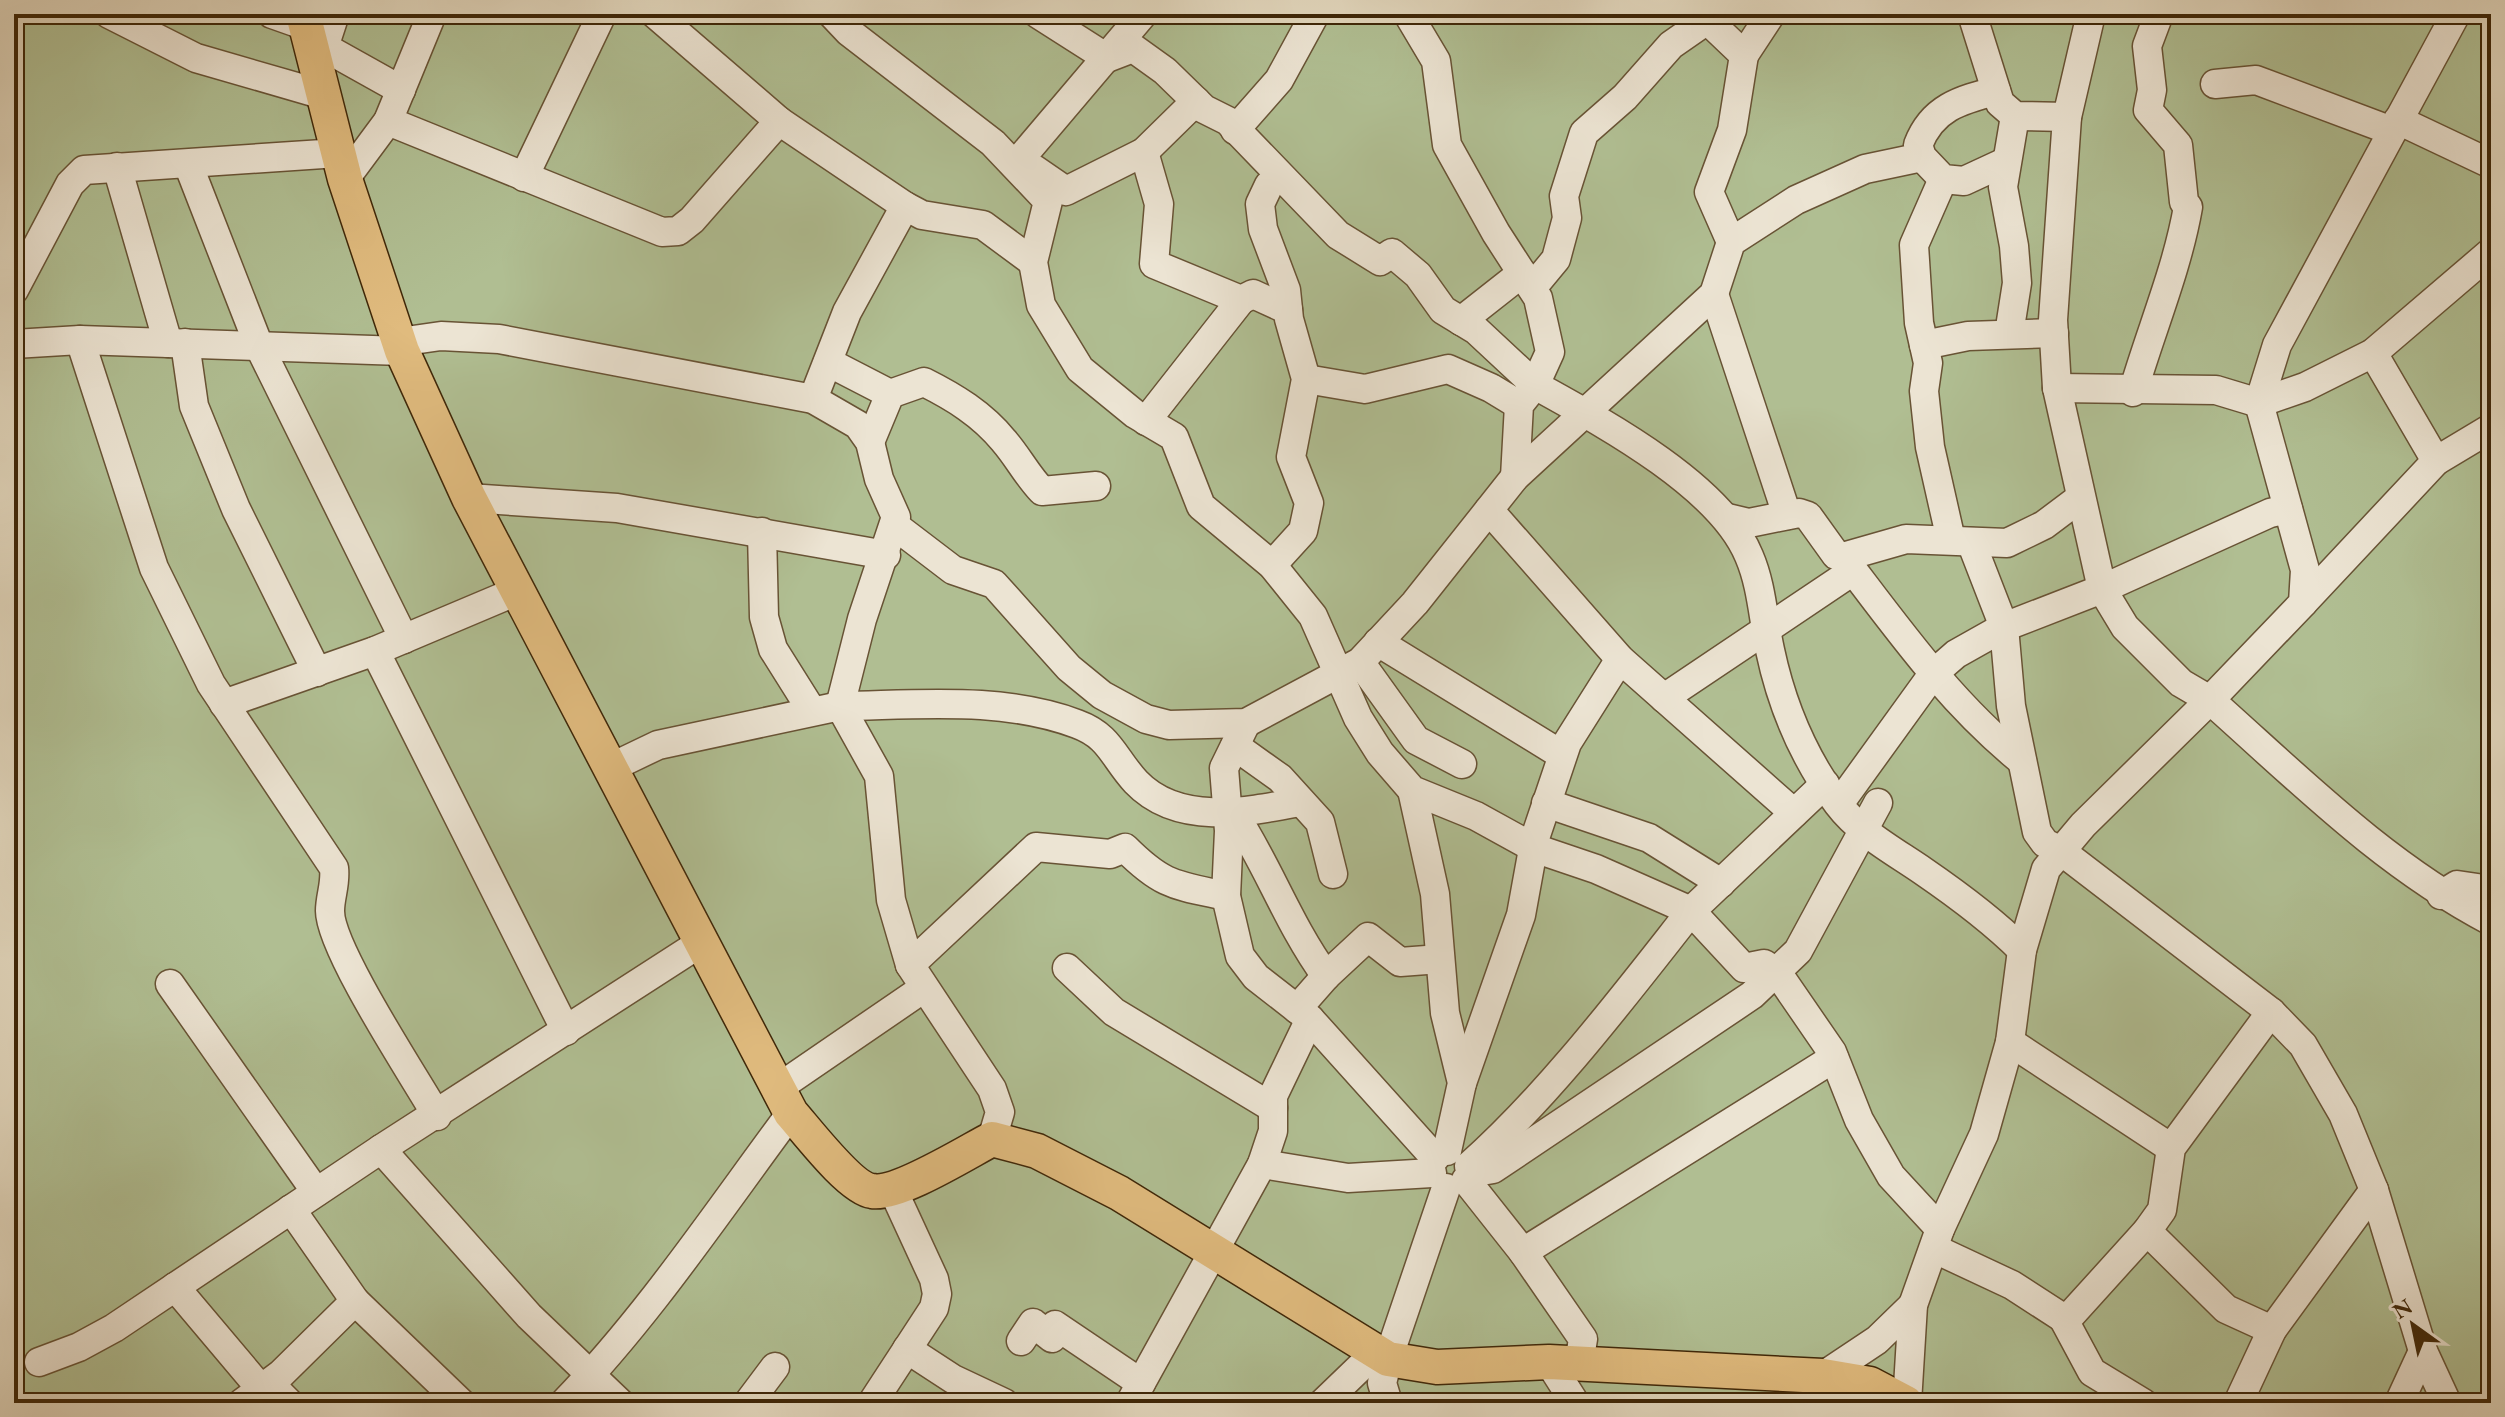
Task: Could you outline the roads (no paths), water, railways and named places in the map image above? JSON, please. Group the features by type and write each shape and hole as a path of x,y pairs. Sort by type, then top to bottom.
{"main road":[{"path":"318,44 341,166 400,346 469,498 785,1101 854,1181 871,1191 892,1188 992,1139 1037,1151 1119,1193 1382,1355 1437,1367 1564,1363 1834,1386 1870,1384 1906,1403"}],"street":[{"path":"272,14 318,44 401,90"},
{"path":"14,290 70,184 84,170 188,164 341,166 388,121 432,14"},
{"path":"524,177 602,14"},
{"path":"655,14 779,121 905,206 922,215 983,225 1033,262"},
{"path":"832,14 849,32 1019,163 1066,191 1144,152 1196,101"},
{"path":"1038,14 1126,33 1196,101 1228,121 1338,235 1380,261 1392,253 1418,275 1443,310 1476,330 1527,395"},
{"path":"1235,130 1279,80 1315,14"},
{"path":"1408,14 1436,61 1447,145 1538,298 1550,352 1527,395 1515,477"},
{"path":"1731,242 1709,192 1732,130 1744,55 1771,14"},
{"path":"1972,14 2000,103 2015,116 2067,117"},
{"path":"2091,14 2067,117 2054,333 2057,388 2102,589 2125,627 2181,683 2210,700 2382,853 2441,895 2491,921"},
{"path":"2133,392 2156,315 2180,253 2188,207 2184,202 2178,145 2148,110 2152,90 2147,46 2159,14"},
{"path":"2303,603 2305,570 2259,403 2277,345 2456,14"},
{"path":"127,18 196,58 318,44"},
{"path":"1461,321 1556,259 1567,218 1564,196 1584,133 1625,97 1695,19 1744,55"},
{"path":"1019,163 1126,33"},
{"path":"2215,84 2256,80 2395,126 2491,164"},
{"path":"1996,91 1949,105 1926,125 1918,145 1922,157 1943,179 1964,181 2005,162"},
{"path":"2009,334 2017,283 2003,187 2015,116"},
{"path":"388,121 662,232 678,231 692,220 779,121"},
{"path":"1144,152 1159,204 1154,264 1241,300"},
{"path":"1575,1403 1564,1363 1583,1339 1523,1252 1452,1170 1304,1014 1256,977 1240,956 1226,896 1230,812 1224,768 1241,734 1358,659 1415,603 1515,477 1714,294 1731,242 1796,200 1837,181 1865,169 1922,157"},
{"path":"1019,163 1048,201 1033,262 1041,305 1080,369 1146,421 1174,437 1201,506 1272,565 1313,616 1358,659 1416,740 1462,764"},
{"path":"188,164 259,346 404,639"},
{"path":"117,167 194,406 236,509 317,672"},
{"path":"1272,565 1303,531 1309,503 1291,457 1306,379 1288,310 1286,290 1263,229 1260,204 1269,185 1280,177"},
{"path":"1943,179 1914,245 1919,323 1928,363 1924,391 1930,447 1961,541 2004,627 2011,706 2037,832 2045,843 2061,851 2271,1012 2303,1045 2343,1114 2374,1190 2423,1351 2447,1403"},
{"path":"813,399 847,312 905,206"},
{"path":"2057,388 2133,392 2216,390 2259,403 2305,387 2373,353 2491,252"},
{"path":"1146,421 1241,300 1253,294 1288,310"},
{"path":"1714,294 1787,515"},
{"path":"1924,345 1968,336 2054,333"},
{"path":"14,344 80,340 259,346 400,346 441,336 499,339 813,399 858,425 870,442 879,479 896,517 886,555 862,619 840,706 879,776 891,900 917,977 992,1089 1000,1112 992,1139"},
{"path":"80,340 154,568 224,704 334,868 336,886 330,912 340,949 437,1116"},
{"path":"2373,353 2436,461"},
{"path":"828,362 890,394 924,382 962,400 1005,442 1019,466 1042,491 1096,486"},
{"path":"1306,379 1365,389 1448,369 1491,388 1585,412 1681,476 1728,518 1749,555 1788,713 1803,749 1832,794 1863,830 1947,887 2022,950"},
{"path":"870,442 890,394"},
{"path":"1906,1403 1913,1305 1984,1134 2010,1042 2022,950 2046,869 2083,825 2210,700 2436,461 2491,428"},
{"path":"469,498 617,508 886,555"},
{"path":"1664,698 1848,564 1906,539 2007,543 2044,525 2080,498"},
{"path":"1452,1170 1495,1143 1628,991 1691,911 1794,813 1832,794 1933,674 1956,654 2004,627 2102,589 2270,513 2288,509"},
{"path":"1489,510 1620,659 1794,813"},
{"path":"1728,518 1749,523 1787,515 1808,516 1933,674 1997,741 2022,761"},
{"path":"894,525 953,570 994,584 1069,668 1102,695 1146,719 1241,734 1320,822 1333,874"},
{"path":"762,532 764,617 770,638 812,711"},
{"path":"224,704 375,651 517,591"},
{"path":"375,651 566,1031"},
{"path":"1358,659 1562,755"},
{"path":"1358,659 1380,753 1412,790 1476,816 1534,848 1596,869 1691,911 1744,968 1764,964 1776,972 1834,1058 1859,1120 1891,1176 1938,1239 2063,1318 2092,1372 2143,1403"},
{"path":"1388,1403 1382,1383 1382,1355 1452,1170 1462,1083 1521,915 1546,803 1562,755 1620,659"},
{"path":"610,768 658,745 812,711 840,706 958,705 1042,712 1099,733 1138,784 1187,811 1230,812 1299,802"},
{"path":"1412,790 1435,894 1445,1013 1462,1083"},
{"path":"1546,803 1649,838 1721,883"},
{"path":"1262,1164 1348,1178 1493,1169 1752,995 1798,951 1878,803"},
{"path":"1230,812 1257,849 1277,897 1304,946 1326,976"},
{"path":"564,1403 593,1373 785,1101 917,977 1036,847 1110,854 1125,848 1152,876 1176,886 1226,896"},
{"path":"2441,895 2457,885 2491,890"},
{"path":"1021,1341 1033,1323 1052,1338 1055,1325 1135,1393 1262,1164 1273,1131 1273,1096 1304,1014 1326,976 1368,937 1400,962 1440,959"},
{"path":"39,1362 79,1347 175,1287 381,1149 437,1116 702,942"},
{"path":"1067,968 1114,1012 1273,1108"},
{"path":"170,984 316,1192"},
{"path":"2063,1318 2070,1316 2147,1231 2162,1210 2171,1148 2271,1012"},
{"path":"2010,1042 2171,1148"},
{"path":"1523,1252 1834,1058"},
{"path":"381,1149 529,1316 593,1373 620,1403"},
{"path":"872,1403 934,1308 937,1294 934,1279 892,1188"},
{"path":"2238,1403 2272,1330 2374,1190"},
{"path":"291,1209 355,1301 461,1403"},
{"path":"2147,1231 2226,1309 2272,1330"},
{"path":"175,1287 257,1392 289,1403"},
{"path":"257,1392 355,1301"},
{"path":"1834,1386 1913,1305"},
{"path":"907,1349 953,1379 1004,1403"},
{"path":"2399,1403 2423,1351"},
{"path":"1323,1403 1382,1355"},
{"path":"748,1403 775,1367"}]}
